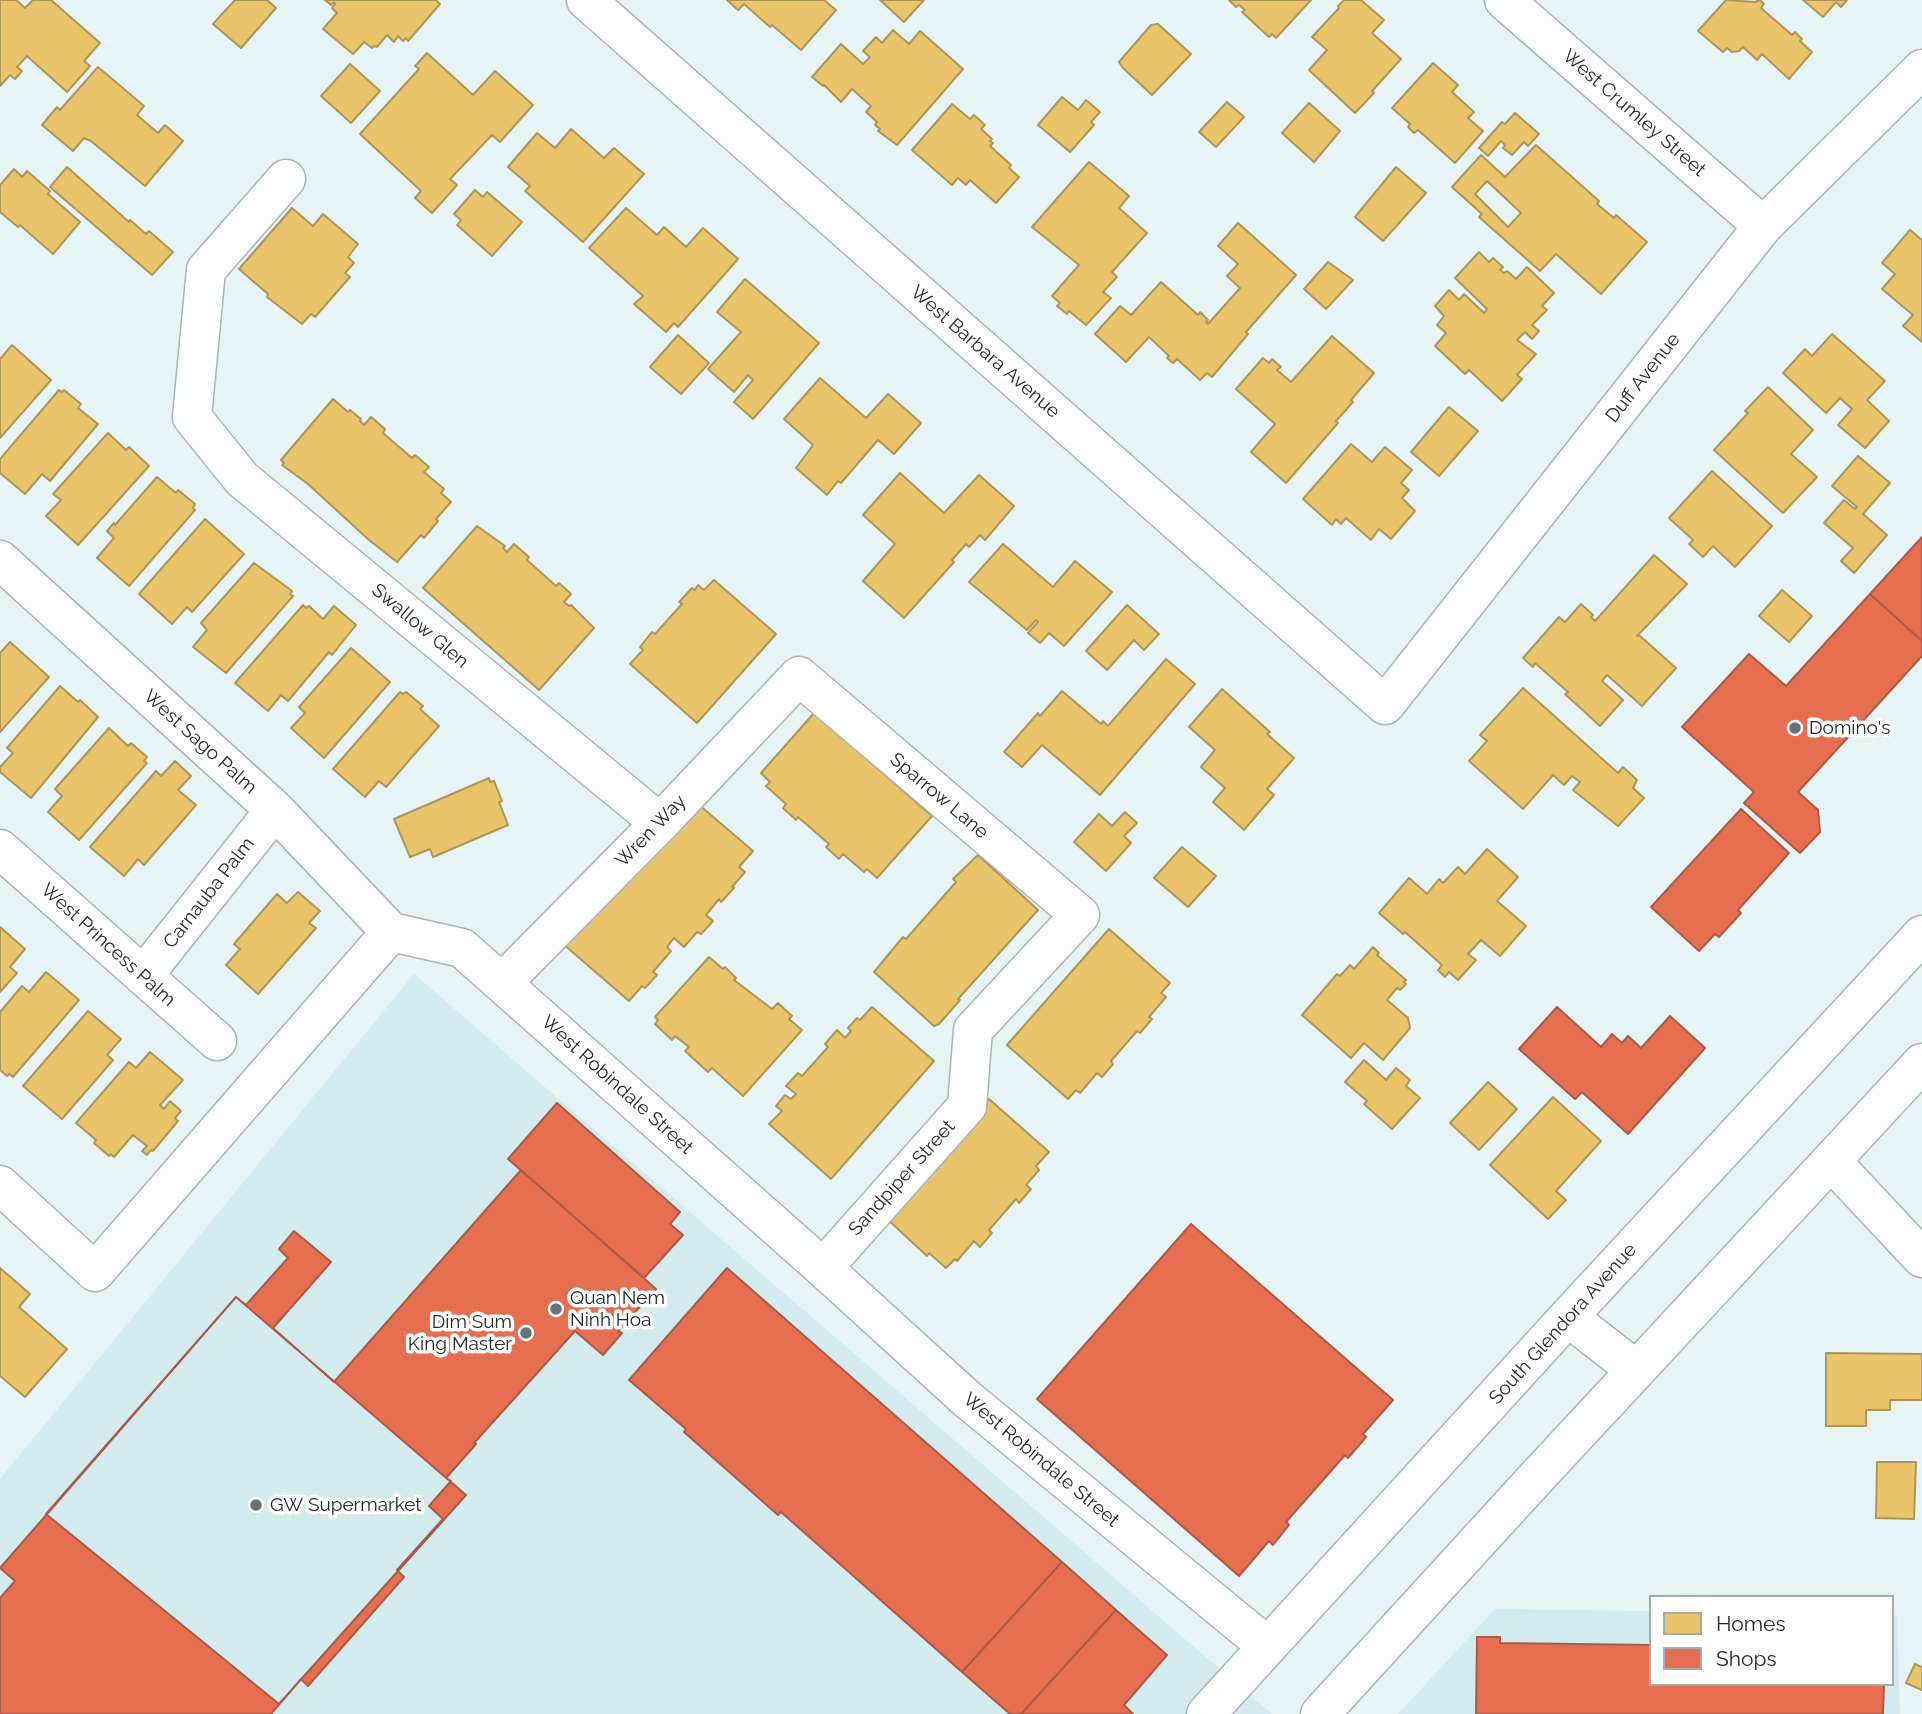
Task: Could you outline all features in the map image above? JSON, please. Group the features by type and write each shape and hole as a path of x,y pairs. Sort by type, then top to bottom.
{"street":[{"name":"West Barbara Avenue","path":"586,0 1385,705"},
{"name":"West Crumley Street","path":"1504,0 1763,226"},
{"name":"Duff Avenue","path":"1385,705 1763,226 1922,69"},
{"name":"Swallow Glen","path":"286,179 206,270 192,417 242,479 660,823"},
{"name":"West Sago Palm","path":"0,560 275,810 391,932"},
{"name":"Wren Way","path":"502,983 660,823 799,676"},
{"name":"Sparrow Lane","path":"799,676 1080,915"},
{"name":"Carnauba Palm","path":"143,976 275,810"},
{"name":"West Princess Palm","path":"0,849 217,1041"},
{"name":"Sandpiper Street","path":"823,1268 967,1106 973,1030 1080,915"},
{"name":"West Robindale Street","path":"391,932 463,948 1023,1447 1266,1646"},
{"path":"0,1185 95,1272 391,932"},
{"name":"South Glendora Avenue","path":"1206,1714 1568,1317 1922,935"},
{"path":"1320,1714 1922,1063"},
{"path":"1832,1162 1922,1258"},
{"path":"1568,1317 1636,1370"}],"shaded area":[{"path":"414,974 1272,1714 0,1714 0,1479"},
{"path":"1495,1609 1649,1611 1649,1686 1894,1686 1894,1615 1897,1615 1900,1714 1398,1714"}],"building: Homes":[{"path":"0,0 16,0 25,8 33,0 51,0 100,43 84,61 90,66 67,92 27,56 17,67 22,71 15,79 10,75 0,86"},
{"path":"235,0 267,0 276,8 241,48 213,24"},
{"path":"325,0 436,0 440,4 408,41 406,38 403,41 398,36 394,42 387,35 377,47 372,48 364,42 353,54 323,29 337,13 332,8 334,2 331,5"},
{"path":"727,0 824,0 836,10 801,50 744,4 738,10"},
{"path":"880,0 924,0 904,22"},
{"path":"1229,0 1311,0 1276,38 1272,34 1269,37 1242,12 1245,10 1239,5 1236,7"},
{"path":"1344,0 1361,0 1384,20 1372,33 1401,59 1355,113 1309,70 1327,50 1312,37"},
{"path":"1726,0 1760,0 1764,4 1761,8 1792,35 1795,32 1802,39 1800,41 1812,52 1789,79 1762,54 1757,60 1743,47 1732,52 1727,48 1723,52 1698,31"},
{"path":"1803,0 1847,0 1841,7 1836,2 1823,17"},
{"path":"1158,24 1191,54 1152,95 1119,62 1151,25"},
{"path":"893,30 909,44 920,31 963,69 897,145 878,131 880,129 875,125 877,122 866,112 871,106 852,89 841,102 812,77 841,44 863,64 870,57 863,51 876,37 882,43"},
{"path":"427,53 473,95 495,71 533,105 500,142 492,135 450,179 457,185 432,213 415,198 421,191 360,134 419,69 415,66"},
{"path":"1433,63 1458,85 1452,92 1474,112 1468,118 1483,131 1455,163 1418,130 1414,133 1408,127 1410,124 1392,108"},
{"path":"350,64 380,91 351,123 321,96"},
{"path":"98,67 144,106 137,115 158,133 165,125 183,141 145,186 91,141 84,138 73,151 42,125 57,107 60,110"},
{"path":"1062,97 1078,110 1086,100 1100,112 1091,122 1094,125 1070,152 1038,125"},
{"path":"1227,102 1244,117 1216,147 1199,132"},
{"path":"1309,103 1340,131 1314,162 1282,133"},
{"path":"952,104 970,119 974,115 985,125 981,129 992,139 990,146 1011,165 1009,168 1019,177 996,203 970,180 966,185 958,178 952,185 912,150"},
{"path":"1515,113 1539,134 1528,146 1524,142 1512,155 1503,148 1505,145 1501,141 1488,156 1479,148 1502,122 1505,124"},
{"path":"571,129 604,158 614,148 644,174 583,242 525,191 530,186 508,167 537,133 555,148"},
{"path":"1536,145 1599,201 1597,204 1614,218 1616,215 1647,242 1601,294 1556,254 1540,271 1479,217 1482,214 1452,187 1481,155 1505,177","holes":["1487,181 1521,213 1508,227 1475,194"]},
{"path":"1089,162 1129,196 1119,208 1147,233 1112,272 1117,277 1103,292 1111,298 1086,325 1069,311 1067,314 1057,306 1060,303 1052,296 1079,265 1032,227"},
{"path":"67,167 129,222 130,220 146,234 149,231 173,252 152,275 50,187"},
{"path":"1396,167 1426,193 1383,241 1355,217"},
{"path":"14,169 22,177 27,171 80,222 53,254 20,225 18,227 0,212 0,185"},
{"path":"475,190 483,197 487,192 522,222 492,256 457,225 461,220 454,214"},
{"path":"292,208 313,226 323,214 358,244 348,257 354,263 345,273 350,277 315,317 311,314 302,324 267,297 268,294 239,269"},
{"path":"626,208 657,235 664,227 686,247 703,228 738,259 678,327 674,323 666,332 634,304 643,296 589,248"},
{"path":"1238,223 1296,275 1246,332 1248,334 1212,377 1207,373 1200,380 1177,359 1173,363 1149,337 1126,362 1095,334 1120,306 1131,315 1161,282 1198,315 1200,312 1208,320 1208,324 1240,288 1227,276 1238,264 1218,246"},
{"path":"1910,230 1922,240 1922,342 1903,326 1913,315 1882,289 1895,274 1882,263"},
{"path":"1479,252 1489,262 1493,258 1503,267 1500,270 1504,273 1507,271 1516,279 1527,267 1554,293 1542,306 1547,310 1532,325 1539,331 1532,339 1525,332 1517,340 1536,354 1517,375 1522,379 1502,401 1469,370 1465,374 1435,346 1446,333 1437,325 1444,316 1435,306 1449,290 1459,300 1464,294 1484,313 1487,309 1455,278"},
{"path":"1328,262 1353,280 1326,309 1304,289"},
{"path":"745,279 819,343 753,419 734,402 753,380 748,375 734,392 708,369 741,332 717,312"},
{"path":"1832,334 1885,381 1867,400 1889,421 1865,448 1838,425 1852,409 1840,398 1826,413 1783,373 1805,349 1812,356"},
{"path":"678,335 709,363 681,394 650,367"},
{"path":"1332,336 1374,373 1351,400 1353,402 1336,421 1338,423 1286,483 1251,452 1275,424 1236,389 1263,358 1269,363 1272,359 1281,367 1277,370 1291,382"},
{"path":"12,345 51,380 0,438 0,359"},
{"path":"820,378 866,418 888,394 921,423 894,454 878,440 841,483 838,481 827,495 796,468 813,445 784,419"},
{"path":"1768,387 1813,430 1791,454 1817,477 1783,513 1714,450"},
{"path":"59,390 64,390 81,404 78,408 98,424 50,481 42,474 25,494 0,473 0,459"},
{"path":"333,399 361,419 364,425 371,417 385,429 383,433 412,458 415,455 429,467 424,472 444,489 441,493 451,502 424,538 421,535 397,562 308,484 282,465 284,463 281,460"},
{"path":"1449,407 1478,431 1439,476 1411,452"},
{"path":"108,433 126,450 129,447 149,466 78,545 46,516 61,500 53,494"},
{"path":"1351,444 1372,462 1385,447 1412,470 1401,483 1409,490 1402,498 1415,511 1391,539 1379,529 1371,540 1346,518 1341,524 1336,519 1332,525 1303,499"},
{"path":"1858,456 1890,483 1863,514 1887,535 1854,573 1841,561 1853,548 1824,523 1844,500 1855,509 1857,507 1832,486"},
{"path":"1712,471 1772,526 1735,567 1713,546 1703,557 1689,544 1693,540 1669,518"},
{"path":"900,473 944,513 979,475 1014,506 985,540 980,535 969,547 966,544 952,560 954,562 904,618 863,581 895,544 863,515"},
{"path":"157,477 195,504 195,510 129,586 97,558 114,538 107,531"},
{"path":"205,519 244,554 192,612 187,607 172,624 139,594"},
{"path":"477,526 505,546 503,548 507,552 514,544 529,557 527,560 556,586 559,583 571,594 564,602 571,605 594,628 539,690 423,588"},
{"path":"1003,544 1053,587 1075,561 1112,592 1064,646 1049,633 1040,643 1028,633 1038,622 1036,620 1027,630 969,582"},
{"path":"1654,555 1687,584 1637,636 1676,668 1642,706 1607,675 1602,681 1623,700 1600,726 1565,694 1568,692 1535,663 1533,667 1523,658 1559,617 1565,622 1581,604 1593,615 1591,617 1595,621"},
{"path":"254,563 292,591 290,594 293,596 226,673 193,647 207,630 201,623"},
{"path":"714,580 776,634 697,723 630,664 643,650 640,647 652,632 655,634 682,604 679,602 692,588 695,590 698,585 704,590"},
{"path":"1782,590 1812,616 1789,642 1759,616"},
{"path":"303,605 306,608 309,606 323,619 334,606 356,625 332,655 329,652 288,701 281,695 268,711 235,683"},
{"path":"1127,605 1159,634 1144,650 1134,640 1107,670 1086,651"},
{"path":"10,642 49,677 0,732 0,653"},
{"path":"351,648 390,682 324,758 291,728 305,713 299,707"},
{"path":"1166,659 1195,684 1100,795 1042,745 1022,767 1004,752 1038,713 1040,716 1062,691 1101,724 1103,721 1108,726"},
{"path":"60,686 98,717 31,798 0,772 0,767 13,753 7,748"},
{"path":"1523,688 1618,773 1623,767 1637,780 1633,788 1644,798 1618,826 1573,790 1580,782 1572,776 1564,785 1553,775 1523,809 1469,761 1487,741 1480,735"},
{"path":"1222,689 1270,732 1267,734 1294,758 1267,789 1274,795 1244,830 1213,802 1225,788 1201,767 1215,750 1189,727"},
{"path":"400,692 406,692 423,706 420,709 439,726 386,787 379,781 365,797 333,769"},
{"path":"814,713 932,816 877,878 867,869 864,872 843,854 839,859 826,847 829,844 798,817 796,820 783,808 786,804 766,786 770,782 761,773"},
{"path":"109,728 128,746 131,743 147,757 144,761 147,763 79,840 48,812 62,796 55,789"},
{"path":"175,761 191,776 178,790 196,805 144,865 138,859 124,876 90,847 156,771 161,776"},
{"path":"489,778 490,782 494,781 508,825 433,857 430,849 410,857 394,819"},
{"path":"691,798 753,851 739,867 745,872 732,887 734,888 721,902 719,899 706,915 713,921 701,934 697,932 684,947 674,938 667,947 671,951 653,972 657,975 645,988 642,986 629,1001 562,943"},
{"path":"1125,812 1137,823 1124,836 1131,843 1106,871 1074,842 1099,814 1112,826"},
{"path":"1182,847 1216,876 1188,907 1154,878"},
{"path":"1487,849 1518,877 1497,901 1526,926 1500,956 1481,940 1468,954 1476,960 1458,980 1449,972 1445,977 1438,970 1442,965 1379,913 1409,878 1427,894 1439,879 1443,883 1458,867 1465,874"},
{"path":"978,855 1038,910 939,1024 934,1026 874,972 903,937 906,939 956,882 953,879"},
{"path":"298,892 320,911 309,923 316,928 258,994 226,965 240,949 234,944 277,894 287,903"},
{"path":"0,927 25,949 10,967 17,973 0,992"},
{"path":"1109,929 1170,983 1161,993 1166,997 1149,1017 1152,1019 1140,1033 1137,1031 1111,1061 1113,1064 1102,1077 1097,1073 1080,1093 1076,1090 1068,1099 1007,1045"},
{"path":"1373,947 1379,953 1377,955 1406,980 1406,984 1400,990 1397,988 1387,1000 1408,1018 1410,1028 1383,1060 1364,1043 1351,1058 1302,1015 1337,974 1340,976 1350,965 1354,969"},
{"path":"709,957 723,969 725,967 736,978 734,980 772,1009 778,1003 792,1016 789,1019 802,1030 743,1096 712,1068 708,1072 685,1051 689,1047 675,1036 672,1040 655,1024 658,1020 655,1017"},
{"path":"46,972 79,1000 13,1077 9,1074 7,1076 0,1070 0,1012 22,986 29,992"},
{"path":"872,1007 934,1061 831,1179 769,1124 782,1111 776,1106 785,1095 791,1099 796,1094 786,1086 798,1073 802,1076 828,1047 825,1044 837,1030 845,1038 851,1031 848,1028"},
{"path":"88,1011 121,1039 107,1055 113,1060 62,1119 23,1086"},
{"path":"150,1052 183,1080 160,1105 164,1109 170,1101 181,1111 175,1118 178,1121 147,1155 142,1151 147,1146 133,1135 114,1157 111,1154 109,1156 94,1143 96,1140 76,1123 129,1062 136,1068"},
{"path":"1364,1060 1386,1080 1396,1068 1410,1080 1406,1086 1420,1098 1392,1129 1364,1104 1367,1101 1345,1082"},
{"path":"1488,1082 1517,1109 1479,1150 1450,1123"},
{"path":"1553,1097 1601,1141 1556,1191 1566,1200 1548,1219 1490,1165"},
{"path":"989,1099 1049,1152 1036,1166 1039,1170 1026,1185 1031,1189 1019,1203 1016,1199 989,1230 992,1233 980,1247 974,1241 957,1261 955,1259 946,1268 929,1253 927,1256 885,1217"},
{"path":"0,1268 30,1294 19,1307 67,1349 25,1397 0,1376"},
{"path":"1826,1353 1922,1354 1922,1400 1890,1400 1890,1410 1866,1410 1866,1426 1826,1426"},
{"path":"1877,1462 1916,1462 1914,1519 1876,1518"},
{"path":"1915,1664 1922,1667 1922,1690 1906,1683"}],"building: Shops":[{"path":"1922,537 1922,641 1870,594"},
{"path":"1870,594 1922,641 1922,656 1798,792 1818,810 1820,832 1800,853 1744,803 1754,792 1682,727 1749,654 1786,686"},
{"path":"1741,809 1789,853 1738,910 1741,913 1719,937 1715,934 1699,951 1651,907"},
{"path":"1557,1007 1601,1047 1612,1034 1622,1043 1628,1036 1641,1048 1670,1016 1705,1048 1628,1134 1582,1092 1575,1099 1519,1049"},
{"path":"557,1103 680,1212 670,1224 683,1235 644,1278 508,1159"},
{"path":"521,1170 656,1289 618,1331 622,1333 603,1355 575,1331 474,1443 476,1444 446,1478 451,1481 429,1506 443,1519 397,1570 404,1577 308,1686 301,1679 271,1714 0,1714 0,1598 15,1581 0,1568 236,1297 246,1305 288,1258 279,1249 294,1231 331,1262 273,1328 334,1382"},
{"path":"1191,1224 1393,1400 1363,1434 1366,1437 1348,1458 1345,1455 1286,1522 1289,1525 1273,1545 1269,1541 1239,1576 1037,1399"},
{"path":"727,1268 1062,1562 962,1672 781,1512 778,1515 629,1380"},
{"name":"GW Supermarket","path":"236,1297 466,1495 279,1704 46,1514"},
{"path":"1062,1562 1116,1610 1021,1714 1010,1714 962,1672"},
{"path":"1116,1610 1167,1655 1124,1705 1133,1714 1021,1714"},
{"path":"1477,1637 1500,1637 1500,1643 1649,1645 1649,1686 1884,1686 1883,1714 1476,1714"}],"place":[{"name":"Domino's","path":"1795,728"},
{"name":"Quan Nem Ninh Hoa","path":"556,1309"},
{"name":"Dim Sum King Master","path":"526,1333"},
{"name":"GW Supermarket","path":"256,1505"}]}
